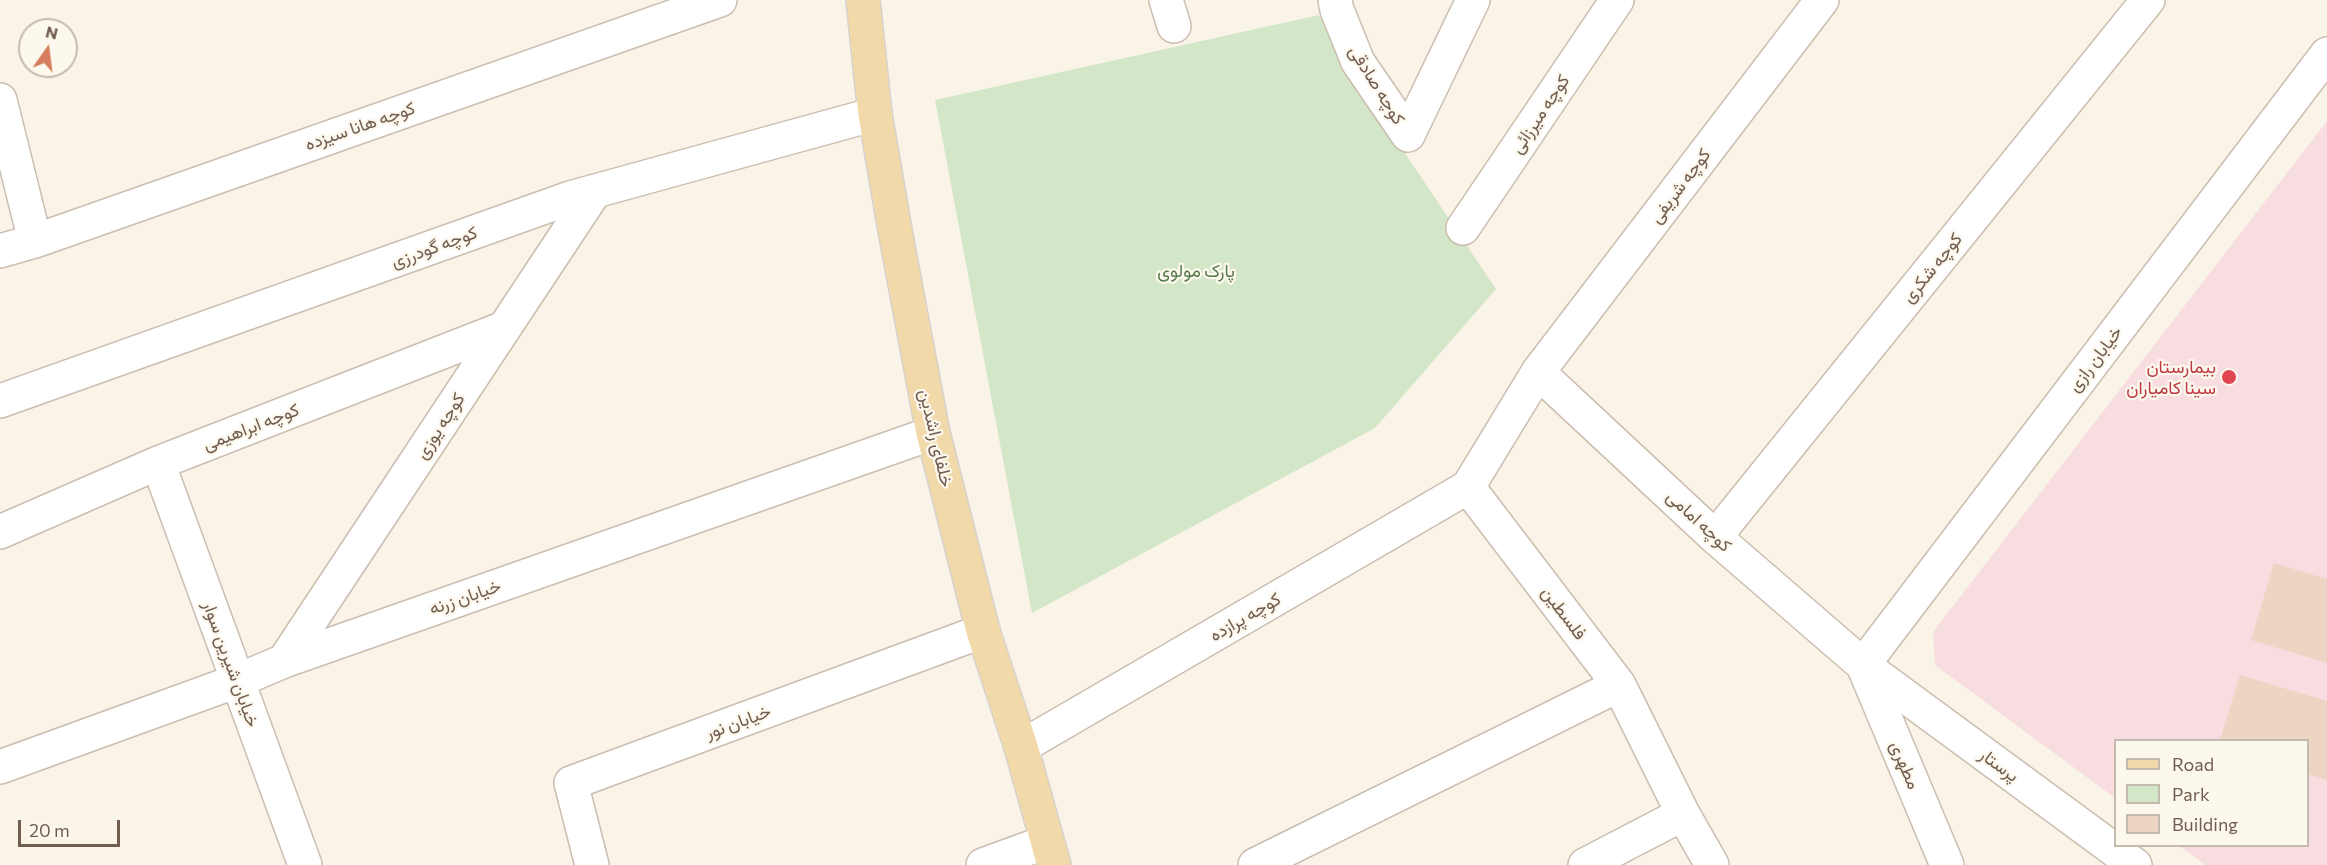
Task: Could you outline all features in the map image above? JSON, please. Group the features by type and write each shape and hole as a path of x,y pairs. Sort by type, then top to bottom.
{"main road":[{"name":"خلفای راشدین","path":"863,0 875,114 933,433 984,631 1021,747 1050,853"}],"street":[{"name":"کوچه هانا سیزده","path":"0,251 35,241 720,0"},
{"name":"کوچه صادقی","path":"1335,0 1358,62 1408,135 1473,0"},
{"name":"کوچه میرزائی","path":"1463,228 1617,0"},
{"name":"کوچه شریفی","path":"1539,372 1822,0"},
{"name":"کوچه شکری","path":"1715,537 2148,0"},
{"name":"خیابان رازی","path":"1863,665 2327,54"},
{"path":"0,100 35,241"},
{"name":"کوچه گودرزی","path":"0,401 595,191 875,114"},
{"name":"کوچه یوزی","path":"284,661 595,191"},
{"name":"کوچه ابراهیمی","path":"0,532 158,463 504,328"},
{"path":"1468,487 1539,372"},
{"name":"کوچه امامی","path":"1539,372 1715,537 1863,665"},
{"name":"خیابان زرنه","path":"0,767 237,681 284,661 933,433"},
{"name":"خیابان شیرین سوار","path":"158,463 306,865"},
{"name":"فلسطین","path":"1468,487 1619,685 1683,814 1712,865"},
{"name":"کوچه پرازده","path":"1021,747 1468,487"},
{"name":"خیابان نور","path":"592,865 571,783 984,631"},
{"name":"مطهری","path":"1863,665 1947,865"},
{"name":"پرستار","path":"1863,665 2134,865"},
{"path":"1255,865 1619,685"},
{"path":"1585,865 1683,814"},
{"path":"983,865 1050,853"}],"shaded area":[{"name":"بیمارستان سینا کامیاران","path":"2327,121 2327,865 2206,865 2180,847 2309,847 2309,739 2114,739 2114,797 1935,665 1933,632"}],"green space":[{"name":"پارک مولوی","path":"1319,15 1409,159 1496,289 1375,428 1032,613 935,100"}],"building":[{"path":"2274,563 2327,579 2327,663 2251,640"},
{"path":"2240,675 2327,701 2327,780 2309,774 2309,739 2220,739"}],"place":[{"name":"بیمارستان سینا کامیاران","path":"2229,377"}]}
